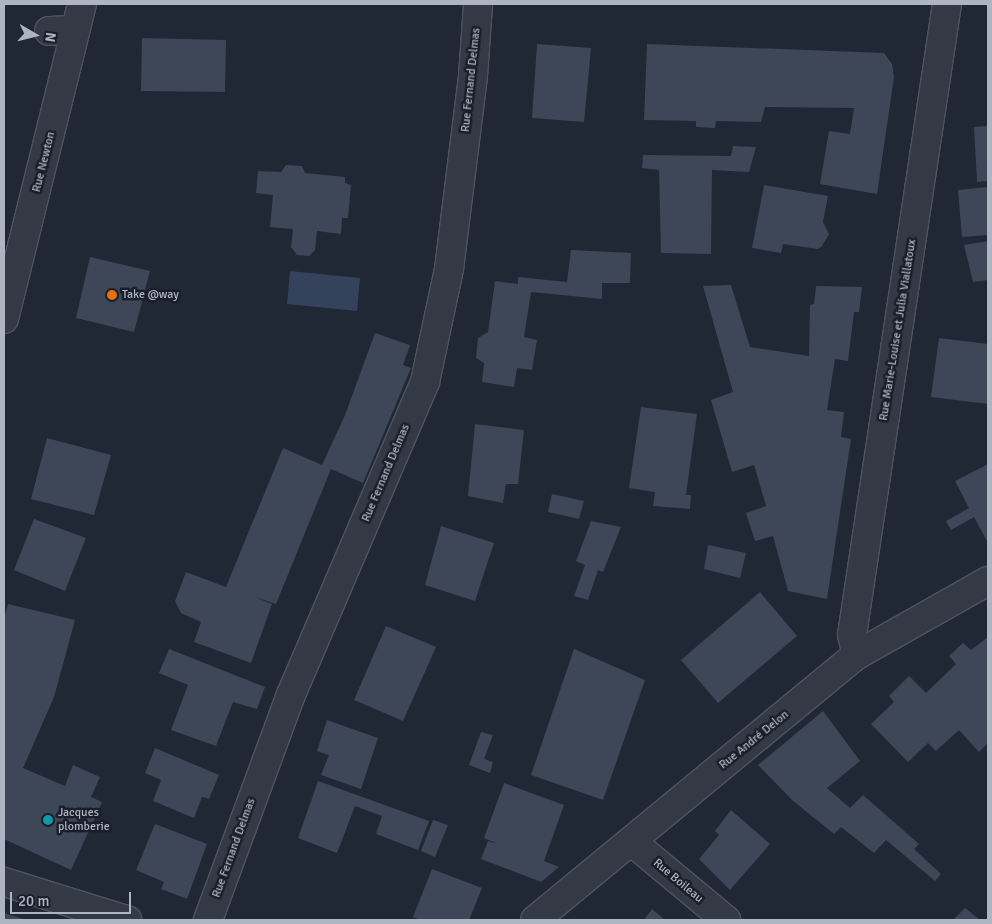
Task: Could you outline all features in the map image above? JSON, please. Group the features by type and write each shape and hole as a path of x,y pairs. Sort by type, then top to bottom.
{"street":[{"name":"Rue Newton","path":"4,319 62,31 82,4"},
{"name":"Rue Fernand Delmas","path":"208,920 290,697 424,382 449,269 473,76 478,4"},
{"name":"Rue Marie-Louise et Julia Viallatoux","path":"857,655 852,635 947,4"},
{"name":"Rue André Delon","path":"535,920 857,655 988,581"},
{"name":"Rue Boileau","path":"631,841 726,920"},
{"path":"4,882 127,920"}],"water":[{"path":"290,271 360,278 357,311 287,304"}],"building":[{"path":"142,38 226,40 225,92 141,91"},
{"path":"537,44 591,48 584,122 532,118"},
{"path":"647,44 884,53 892,64 894,77 877,194 820,184 829,131 850,134 854,108 765,107 761,122 716,121 715,128 696,127 696,121 644,120"},
{"path":"988,126 988,181 977,182 974,127"},
{"path":"733,146 756,147 749,172 712,170 711,254 661,253 659,170 642,168 643,155 731,156"},
{"path":"286,165 302,166 305,173 345,177 345,183 351,185 348,218 342,218 341,234 317,231 315,250 309,256 297,255 291,247 293,229 270,227 273,195 256,193 258,171 281,172"},
{"path":"764,185 828,196 823,222 829,234 822,246 818,249 783,244 781,253 752,248"},
{"path":"988,187 988,235 962,237 958,190"},
{"path":"988,241 988,280 973,282 964,245"},
{"path":"571,250 631,253 630,283 602,283 602,299 531,292 524,337 537,340 532,370 517,368 514,387 482,382 484,363 476,358 478,338 488,332 495,281 518,284 518,277 567,282"},
{"name":"Take @way","path":"90,257 150,271 134,332 76,318"},
{"path":"731,285 750,347 809,356 810,305 814,304 816,286 862,287 859,312 854,312 848,361 835,359 827,410 844,412 841,437 851,439 827,599 788,591 773,536 755,541 746,513 766,506 754,465 732,472 711,400 733,392 703,286"},
{"path":"375,333 410,345 403,365 411,368 363,483 331,469 276,604 252,596 272,604 251,663 194,642 201,622 181,613 175,601 186,572 226,587 283,448 322,465 345,415"},
{"path":"939,338 988,344 988,404 931,397"},
{"path":"641,407 697,414 686,495 691,495 690,509 653,506 655,492 629,488"},
{"path":"475,424 524,430 518,484 506,484 503,503 468,496"},
{"path":"47,438 111,455 94,515 31,499"},
{"path":"988,464 988,543 974,517 951,530 946,521 969,508 955,481"},
{"path":"552,494 584,501 579,519 548,512"},
{"path":"34,519 86,538 65,591 14,570"},
{"path":"591,521 621,527 603,572 598,570 588,600 574,596 585,565 576,561"},
{"path":"441,526 494,543 475,601 425,585"},
{"path":"708,545 746,553 740,578 704,569"},
{"path":"760,592 797,636 718,703 681,660"},
{"path":"8,604 75,620 54,697 23,768 65,786 73,765 100,777 91,797 102,802 71,870 4,839 4,618"},
{"path":"386,626 436,647 403,721 354,700"},
{"path":"988,637 988,743 979,752 959,730 936,751 928,743 908,762 871,724 894,702 889,696 909,676 926,693 956,664 949,656 963,643 971,650"},
{"path":"169,649 265,687 257,709 233,702 216,746 171,730 188,685 159,673"},
{"path":"574,649 645,680 603,800 531,775"},
{"path":"823,711 860,761 827,788 850,808 863,795 919,844 914,849 941,874 935,881 886,840 874,853 841,827 834,834 792,800 758,765"},
{"path":"327,720 378,738 361,789 321,775 329,755 317,751"},
{"path":"481,732 493,735 484,759 493,762 490,773 469,765"},
{"path":"155,748 219,775 209,799 202,797 194,818 153,801 161,780 145,773"},
{"path":"318,781 429,821 418,850 376,834 382,816 355,806 337,853 298,838"},
{"path":"504,783 564,805 544,861 559,867 541,882 481,859 488,841 498,844 484,838"},
{"path":"731,810 770,844 730,890 699,859 719,835 715,831"},
{"path":"433,820 448,825 435,857 421,851"},
{"path":"155,824 207,844 187,899 161,889 164,882 136,870"},
{"path":"432,869 482,888 469,920 420,920 413,917"},
{"path":"965,908 980,920 953,920"},
{"path":"652,909 665,920 644,920"},
{"path":"4,913 27,920 4,920"}],"place":[{"name":"Take @way","path":"112,295"},
{"name":"Jacques plomberie","path":"48,820"}]}
